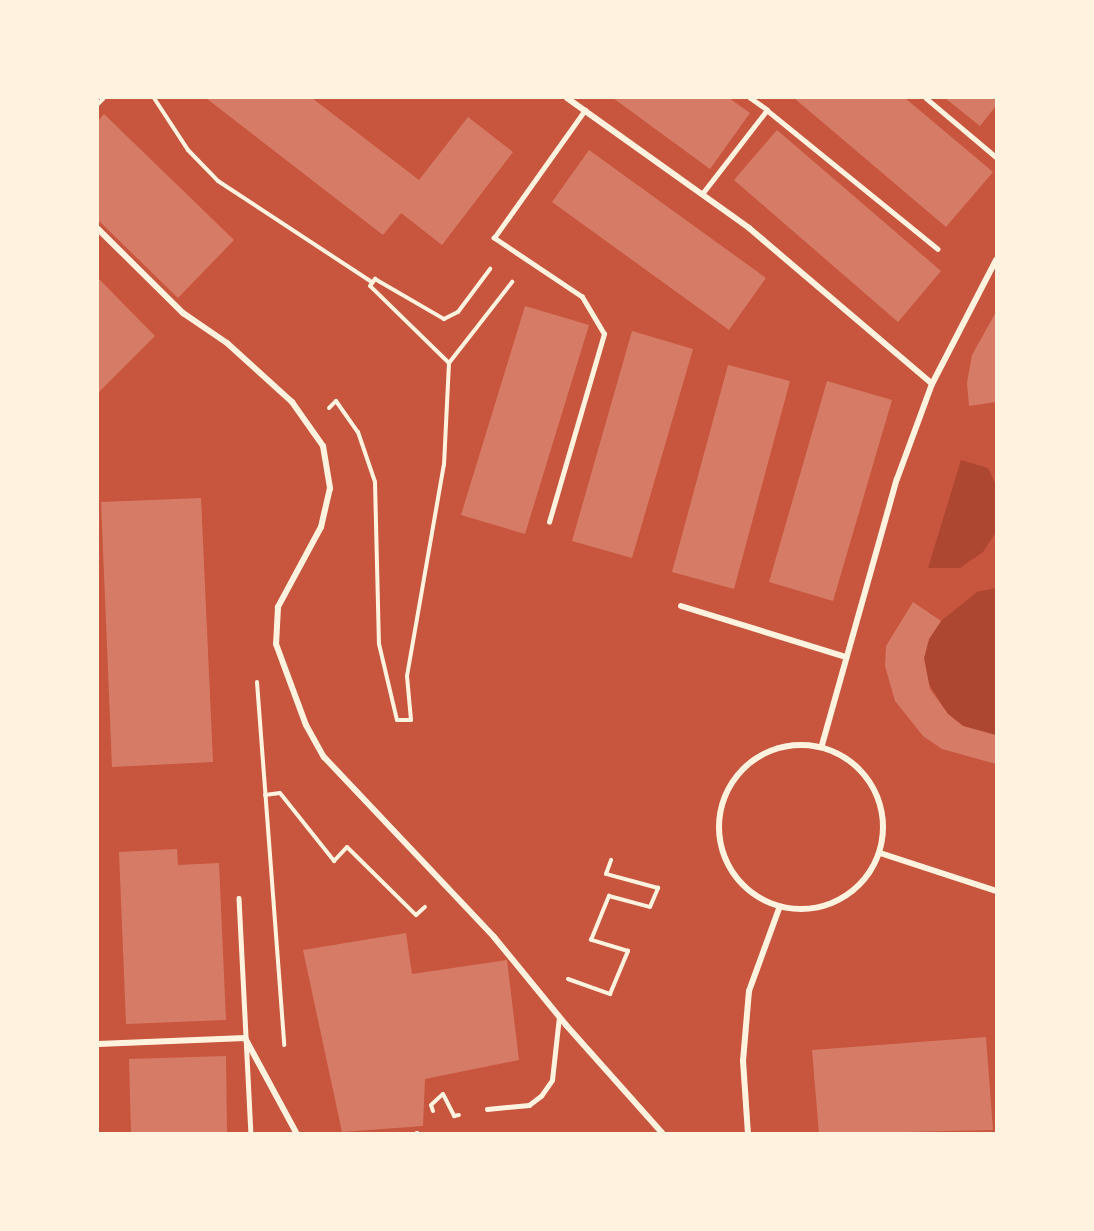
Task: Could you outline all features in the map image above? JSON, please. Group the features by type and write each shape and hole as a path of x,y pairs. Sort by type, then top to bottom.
{"street":[{"path":"567,98 749,228 932,384"},
{"path":"98,229 183,313 228,344 292,402 323,446 330,488 321,527 278,607 276,644 306,725 324,757 412,847 663,1134"},
{"path":"822,745 897,479 932,384 996,260"},
{"path":"681,606 846,657"},
{"path":"822,745 854,763 871,782 881,804 884,828 880,853 867,878 845,897 819,908 780,906 763,901 741,884 726,861 718,834 721,806 732,780 752,760 777,747 822,745"},
{"path":"880,853 996,891"},
{"path":"748,1134 743,1061 749,991 780,906"},
{"path":"98,1044 245,1038 297,1134"}],"lane":[{"path":"750,98 938,249"},
{"path":"926,98 996,158"},
{"path":"549,522 604,334 582,297 494,238 585,110"},
{"path":"702,194 767,110"},
{"path":"239,898 251,1134"},
{"path":"487,1109 529,1105 541,1096 552,1080 559,1017"}],"path":[{"path":"98,104 104,98"},
{"path":"154,98 188,150 218,181 372,282"},
{"path":"372,282 375,279 444,319 458,312 507,246"},
{"path":"372,282 370,285 450,363"},
{"path":"332,420 326,411 336,401 358,432 375,482 379,644 397,720 411,720 407,676 444,465 450,363 508,288"},
{"path":"256,674 285,1058"},
{"path":"265,795 280,793 334,861 347,847 416,915 428,903 436,911"},
{"path":"525,976 544,971 610,994 628,951 591,940 609,896 650,907 658,888 606,874 611,860"},
{"path":"434,1114 431,1105 443,1094 454,1116"}],"shaded area":[{"path":"961,460 988,468 996,485 996,532 983,552 960,568 928,568"},
{"path":"996,588 996,735 988,735 963,726 948,714 925,678 924,658 929,639 941,621 977,592"}],"building":[{"path":"206,98 312,98 419,180 468,117 513,152 442,245 401,213 383,235"},
{"path":"613,98 729,98 750,113 710,169"},
{"path":"794,98 905,98 993,172 946,227"},
{"path":"945,98 996,98 996,106 980,126"},
{"path":"104,114 234,240 178,298 98,220 98,121"},
{"path":"777,130 941,271 898,322 734,180"},
{"path":"589,150 766,278 729,330 552,202"},
{"path":"98,278 155,336 99,392 98,390"},
{"path":"525,306 589,325 525,534 461,515"},
{"path":"996,312 996,402 969,406 967,383 972,355"},
{"path":"632,331 693,349 632,558 572,541"},
{"path":"728,365 790,381 734,589 672,572"},
{"path":"827,381 892,400 833,601 769,582"},
{"path":"201,498 213,762 112,767 101,502"},
{"path":"913,602 941,621 929,639 924,658 930,689 948,714 963,726 996,735 996,764 942,749 923,736 895,701 885,666 886,646"},
{"path":"177,849 178,865 219,863 226,1020 126,1024 119,852"},
{"path":"406,933 412,974 507,960 519,1060 425,1079 423,1126 342,1132 303,950"},
{"path":"986,1037 993,1130 819,1134 812,1050"},
{"path":"226,1056 227,1134 131,1134 129,1059"}]}
